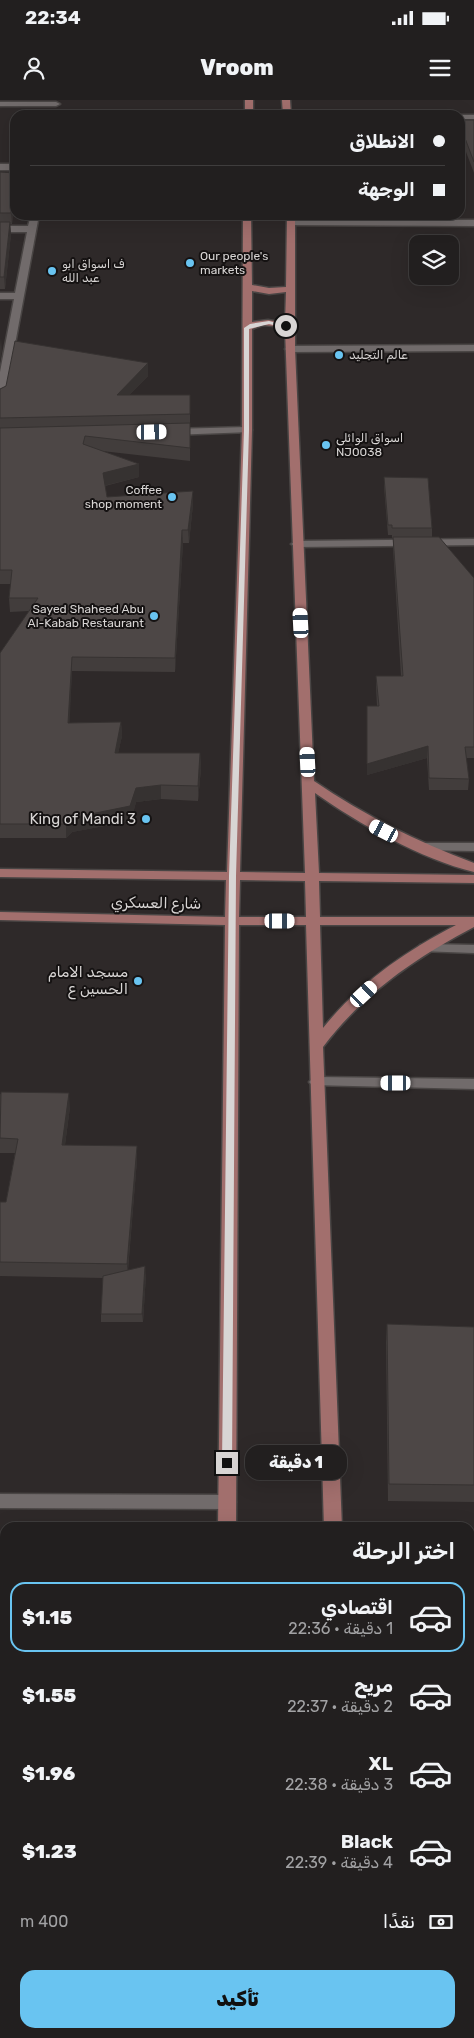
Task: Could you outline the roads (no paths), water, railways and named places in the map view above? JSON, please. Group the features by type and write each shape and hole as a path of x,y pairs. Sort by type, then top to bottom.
{"main road":[{"path":"227,1522 232,876 247,430 247,220"},
{"path":"292,220 290,350 312,878 333,1522"},
{"path":"247,286 266,292 291,288"},
{"path":"247,328 252,325 269,322 290,328"},
{"path":"308,782 366,822 418,847 474,868"},
{"name":"شارع العسكري","path":"0,873 474,879"},
{"name":"شارع العسكري","path":"0,916 312,921 474,921"},
{"path":"316,1047 343,1014 375,984 425,948 474,921"}],"street":[{"path":"0,104 57,102"},
{"path":"0,398 2,379 34,220"},
{"path":"338,220 474,223"},
{"path":"0,229 32,229"},
{"path":"0,296 20,296"},
{"path":"290,350 474,348"},
{"path":"158,432 247,430"},
{"path":"297,544 474,542"},
{"path":"418,847 474,847"},
{"path":"425,948 474,949"},
{"path":"318,1082 474,1084"},
{"path":"0,1501 227,1502"}],"place":[{"name":"Our people's markets","path":"190,263"},
{"name":"ف اسواق ابو عبد الله","path":"52,271"},
{"name":"عالم التجليد","path":"339,355"},
{"name":"اسواق الوائلی NJ0038","path":"326,445"},
{"name":"Coffee shop moment","path":"172,497"},
{"name":"Sayed Shaheed Abu Al-Kabab Restaurant","path":"154,616"},
{"name":"King of Mandi 3","path":"146,819"},
{"name":"مسجد الامام الحسين ع","path":"138,981"}]}
